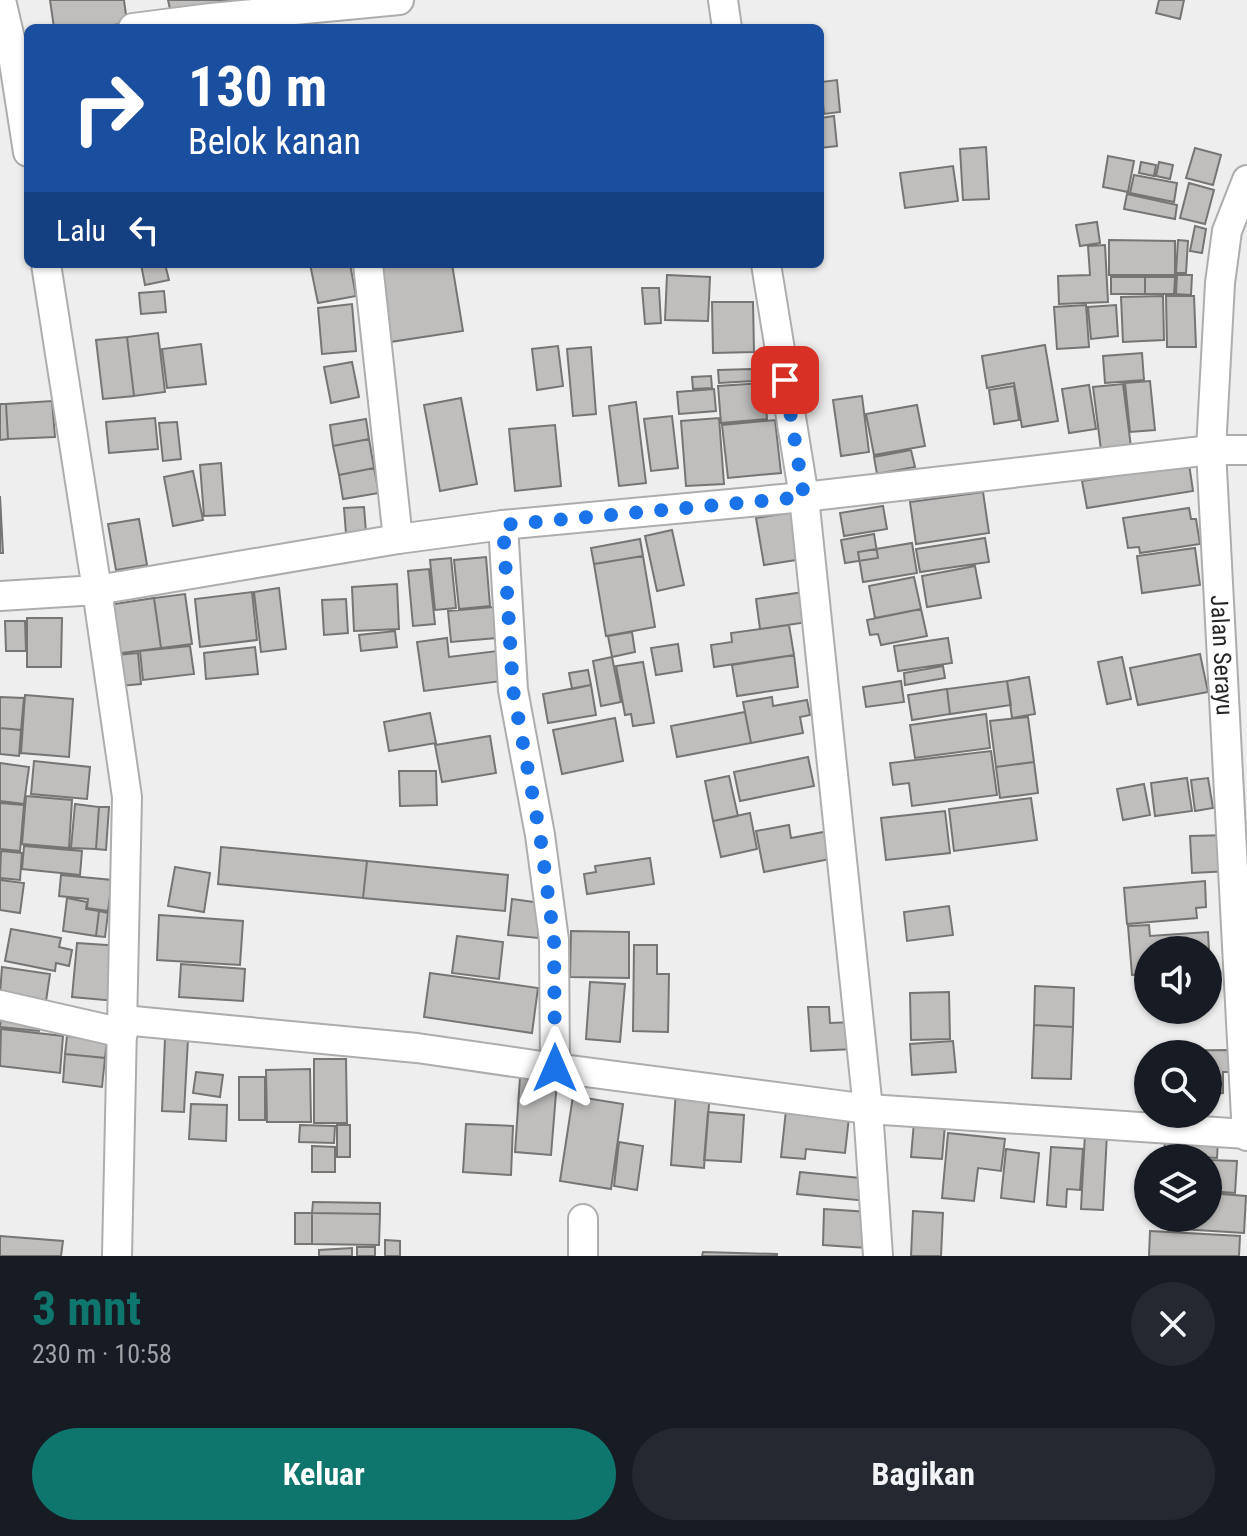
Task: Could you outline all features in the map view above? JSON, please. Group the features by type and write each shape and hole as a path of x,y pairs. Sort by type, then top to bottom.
{"street":[{"path":"1,0 19,42 24,103"},
{"path":"164,24 399,0"},
{"path":"723,0 726,24"},
{"name":"Jalan Serayu","path":"1247,180 1227,231 1220,283 1211,450 1236,729 1247,1135"},
{"path":"47,268 127,797 117,1256"},
{"path":"368,268 398,539"},
{"path":"767,268 804,497 868,1109 878,1256"},
{"path":"0,596 97,590 398,539 503,525 804,497 1211,450 1247,450"},
{"path":"503,525 513,690 540,835 554,940 555,1068"},
{"path":"0,1005 123,1026 417,1048 868,1109 1247,1135"},
{"path":"583,1219 583,1256"}],"building":[{"path":"50,0 124,0 127,23 53,24"},
{"path":"168,0 241,0 242,5 172,18"},
{"path":"1159,0 1184,0 1180,19 1156,13"},
{"path":"837,80 840,112 824,114 824,82"},
{"path":"834,116 837,146 824,148 824,117"},
{"path":"986,147 989,199 963,200 960,149"},
{"path":"1195,148 1221,155 1213,185 1186,178"},
{"path":"1108,156 1134,161 1128,192 1103,187"},
{"path":"1141,162 1156,165 1154,176 1139,173"},
{"path":"1159,162 1173,165 1170,179 1156,176"},
{"path":"953,166 958,201 905,208 900,173"},
{"path":"1134,175 1177,183 1174,202 1130,193"},
{"path":"1189,183 1214,190 1205,224 1180,218"},
{"path":"1127,194 1177,205 1175,219 1124,209"},
{"path":"1097,222 1100,243 1080,246 1076,225"},
{"path":"1195,226 1206,229 1202,253 1190,251"},
{"path":"1109,240 1175,241 1175,275 1109,275"},
{"path":"1178,240 1188,241 1186,273 1176,273"},
{"path":"1105,245 1108,302 1059,304 1058,276 1090,275 1088,246"},
{"path":"142,268 166,268 169,280 145,285"},
{"path":"311,268 351,268 356,296 318,303"},
{"path":"379,268 453,268 463,331 390,342"},
{"path":"667,275 710,277 708,321 665,320"},
{"path":"1177,275 1192,275 1191,295 1176,294"},
{"path":"1111,277 1145,277 1145,294 1111,294"},
{"path":"1145,277 1175,277 1174,294 1145,294"},
{"path":"642,288 659,288 661,323 645,324"},
{"path":"164,291 166,312 141,314 139,293"},
{"path":"1163,296 1164,340 1123,342 1121,297"},
{"path":"1166,296 1194,296 1196,347 1167,347"},
{"path":"712,302 753,302 754,352 713,353"},
{"path":"352,304 356,351 322,354 318,308"},
{"path":"1086,305 1089,347 1057,349 1054,307"},
{"path":"1116,305 1118,336 1091,339 1088,307"},
{"path":"158,333 165,392 134,396 127,337"},
{"path":"127,337 134,396 103,399 96,340"},
{"path":"201,344 206,384 167,388 162,349"},
{"path":"1045,345 1058,421 1022,427 1014,383 987,388 982,356"},
{"path":"558,346 563,386 537,390 532,349"},
{"path":"591,347 596,414 573,416 567,349"},
{"path":"1142,353 1144,380 1105,383 1103,356"},
{"path":"352,362 359,397 331,403 324,367"},
{"path":"752,369 753,381 719,383 718,370"},
{"path":"711,376 712,388 693,389 692,377"},
{"path":"1150,381 1155,430 1130,432 1125,383"},
{"path":"764,383 767,419 721,423 718,386"},
{"path":"1123,384 1131,447 1101,450 1093,387"},
{"path":"1089,385 1096,429 1069,433 1062,389"},
{"path":"1014,386 1019,420 994,424 989,390"},
{"path":"714,389 716,411 679,414 677,392"},
{"path":"862,396 869,452 841,456 833,400"},
{"path":"461,398 477,484 440,491 424,405"},
{"path":"52,401 55,437 8,439 6,404"},
{"path":"636,402 646,483 619,486 609,406"},
{"path":"0,404 6,404 8,439 0,440"},
{"path":"917,405 925,446 874,455 866,414"},
{"path":"672,416 678,468 651,471 644,419"},
{"path":"155,418 158,449 109,453 106,422"},
{"path":"719,418 724,484 686,486 681,421"},
{"path":"366,419 369,439 333,446 330,425"},
{"path":"775,420 781,473 728,478 722,425"},
{"path":"177,422 181,459 163,461 159,423"},
{"path":"555,425 561,486 515,491 509,429"},
{"path":"369,439 374,468 339,475 333,446"},
{"path":"911,450 915,467 877,474 874,457"},
{"path":"221,463 225,515 204,516 200,465"},
{"path":"1189,464 1193,491 1087,508 1082,481"},
{"path":"374,468 379,493 343,499 339,475"},
{"path":"193,471 203,520 173,526 164,477"},
{"path":"983,492 989,533 916,544 910,502"},
{"path":"0,496 3,553 0,553"},
{"path":"883,506 887,529 844,536 840,513"},
{"path":"364,507 366,532 346,534 344,508"},
{"path":"1189,508 1191,519 1196,519 1200,544 1140,553 1139,547 1128,548 1123,518"},
{"path":"795,512 803,559 764,565 756,518"},
{"path":"139,519 147,565 116,570 108,524"},
{"path":"672,530 684,585 657,591 645,536"},
{"path":"874,534 878,558 845,563 841,540"},
{"path":"985,538 989,562 920,572 916,549"},
{"path":"640,539 643,556 594,564 591,548"},
{"path":"912,543 917,573 863,582 858,552"},
{"path":"1195,548 1200,585 1142,593 1137,556"},
{"path":"643,556 655,627 606,636 594,564"},
{"path":"486,557 490,606 459,609 454,560"},
{"path":"451,558 456,608 435,610 430,560"},
{"path":"975,566 981,598 927,607 922,576"},
{"path":"429,569 435,624 413,626 408,571"},
{"path":"914,577 921,609 875,618 869,586"},
{"path":"397,584 399,629 354,631 352,587"},
{"path":"279,588 286,649 261,652 254,592"},
{"path":"252,592 257,640 200,647 195,599"},
{"path":"804,592 808,622 760,629 756,599"},
{"path":"185,594 192,644 161,648 154,598"},
{"path":"154,598 161,648 114,654 108,605"},
{"path":"346,599 348,633 324,635 322,600"},
{"path":"505,606 508,637 451,642 448,611"},
{"path":"921,609 927,636 881,645 878,634 870,635 867,620"},
{"path":"27,618 62,618 61,667 27,667"},
{"path":"5,621 25,621 26,651 6,651"},
{"path":"789,625 794,655 714,667 711,645 732,642 731,633"},
{"path":"395,631 397,647 361,651 359,635"},
{"path":"632,632 635,652 612,657 608,636"},
{"path":"447,638 449,657 497,651 502,681 424,691 417,642"},
{"path":"948,638 952,663 898,671 894,646"},
{"path":"678,644 682,671 656,675 651,648"},
{"path":"190,646 194,674 143,680 140,651"},
{"path":"255,647 258,674 206,679 204,653"},
{"path":"138,653 141,684 120,686 117,655"},
{"path":"1200,654 1208,692 1138,705 1130,668"},
{"path":"794,655 798,687 737,696 732,665"},
{"path":"612,657 621,702 601,706 593,661"},
{"path":"1122,657 1131,699 1107,704 1098,662"},
{"path":"643,662 654,723 633,726 631,714 625,715 616,666"},
{"path":"943,666 945,678 905,685 904,673"},
{"path":"588,670 591,685 572,689 569,673"},
{"path":"1029,677 1035,714 1012,718 1007,681"},
{"path":"901,681 904,702 866,707 863,687"},
{"path":"1007,681 1011,705 950,714 947,689"},
{"path":"591,685 596,715 548,723 543,694"},
{"path":"947,689 950,714 912,720 908,695"},
{"path":"25,695 73,699 69,757 21,753"},
{"path":"0,697 24,698 21,730 0,728"},
{"path":"772,697 773,706 807,700 810,715 800,717 803,733 751,743 743,702"},
{"path":"745,712 751,743 677,757 671,726"},
{"path":"430,713 436,743 389,751 384,722"},
{"path":"986,714 990,748 915,758 910,725"},
{"path":"1028,717 1034,762 996,767 990,721"},
{"path":"615,718 623,761 562,774 553,730"},
{"path":"0,728 21,730 19,756 0,754"},
{"path":"490,736 496,773 442,782 435,745"},
{"path":"991,751 997,795 912,806 909,783 893,785 890,763"},
{"path":"808,757 814,786 740,801 734,772"},
{"path":"34,761 90,767 87,799 31,794"},
{"path":"1034,762 1038,793 1000,798 996,767"},
{"path":"0,763 29,767 24,804 0,801"},
{"path":"399,771 436,771 437,805 400,806"},
{"path":"729,776 738,816 713,821 705,781"},
{"path":"1187,778 1192,811 1155,816 1151,783"},
{"path":"1208,778 1213,808 1195,811 1191,780"},
{"path":"1144,784 1150,815 1123,820 1117,789"},
{"path":"26,796 72,800 69,848 22,844"},
{"path":"1031,798 1037,840 954,851 949,809"},
{"path":"0,803 24,805 20,851 0,849"},
{"path":"75,804 99,807 96,849 71,848"},
{"path":"99,807 109,807 106,850 96,849"},
{"path":"945,811 950,853 886,860 881,818"},
{"path":"750,813 757,849 721,857 713,821"},
{"path":"789,825 791,838 829,831 835,858 764,872 756,831"},
{"path":"1230,835 1231,871 1192,873 1190,836"},
{"path":"24,846 82,851 80,875 22,869"},
{"path":"221,847 367,861 363,898 218,884"},
{"path":"1,851 22,853 20,880 0,878"},
{"path":"650,858 654,884 587,894 584,874 596,872 595,866"},
{"path":"367,861 508,875 505,911 363,898"},
{"path":"175,867 210,873 204,912 168,906"},
{"path":"61,875 112,880 108,911 87,908 88,899 59,896"},
{"path":"0,880 24,883 20,913 0,910"},
{"path":"1205,881 1206,907 1196,908 1197,918 1127,924 1124,888"},
{"path":"67,898 87,902 86,909 99,911 96,936 63,931"},
{"path":"512,899 542,903 538,938 508,935"},
{"path":"949,906 953,935 907,941 904,912"},
{"path":"99,911 108,913 105,937 96,936"},
{"path":"159,915 243,921 240,965 157,960"},
{"path":"1149,925 1150,936 1134,936 1134,975 1132,975 1128,926"},
{"path":"11,929 61,938 59,947 72,950 69,966 56,963 55,971 5,961"},
{"path":"571,931 629,932 629,978 570,977"},
{"path":"1208,932 1208,936 1150,936"},
{"path":"457,936 503,942 499,979 452,973"},
{"path":"77,943 121,946 116,1001 72,997"},
{"path":"634,945 657,945 657,974 669,974 668,1032 633,1031"},
{"path":"181,964 245,969 243,1001 179,997"},
{"path":"2,967 50,974 46,1001 0,994"},
{"path":"430,973 538,988 532,1033 424,1017"},
{"path":"590,982 625,984 620,1042 586,1039"},
{"path":"1035,986 1074,988 1073,1027 1034,1025"},
{"path":"949,992 950,1039 911,1040 910,993"},
{"path":"808,1007 829,1007 830,1023 853,1022 855,1049 811,1051"},
{"path":"1,1016 40,1020 39,1031 0,1027"},
{"path":"1034,1025 1073,1027 1071,1079 1032,1078"},
{"path":"1,1029 63,1036 60,1073 0,1066"},
{"path":"67,1036 107,1040 105,1058 65,1054"},
{"path":"165,1038 188,1039 184,1112 162,1111"},
{"path":"953,1041 956,1072 912,1075 910,1044"},
{"path":"1222,1050 1230,1050 1231,1072 1223,1072 1222,1093"},
{"path":"65,1054 105,1058 102,1087 63,1082"},
{"path":"314,1059 346,1059 347,1123 314,1123"},
{"path":"310,1069 311,1122 267,1122 266,1070"},
{"path":"196,1072 223,1075 220,1097 193,1093"},
{"path":"239,1077 265,1077 265,1120 239,1120"},
{"path":"520,1077 557,1081 551,1155 515,1152"},
{"path":"676,1090 710,1092 704,1168 671,1165"},
{"path":"573,1096 623,1104 611,1189 560,1181"},
{"path":"191,1104 227,1105 226,1141 189,1139"},
{"path":"786,1110 849,1117 845,1153 806,1149 805,1159 781,1157"},
{"path":"708,1112 744,1115 741,1162 704,1160"},
{"path":"914,1122 945,1125 942,1159 911,1157"},
{"path":"466,1124 513,1126 511,1175 463,1172"},
{"path":"300,1125 335,1126 334,1143 299,1142"},
{"path":"337,1125 350,1125 350,1157 337,1157"},
{"path":"948,1133 1005,1139 1001,1171 978,1168 974,1201 942,1198"},
{"path":"1085,1133 1107,1134 1103,1210 1081,1209"},
{"path":"1165,1138 1218,1140 1218,1144 1165,1144"},
{"path":"619,1142 643,1146 637,1190 614,1186"},
{"path":"312,1146 335,1147 335,1172 312,1172"},
{"path":"1051,1147 1083,1149 1080,1190 1067,1189 1066,1207 1047,1205"},
{"path":"1006,1149 1039,1153 1034,1202 1001,1198"},
{"path":"1222,1160 1237,1161 1235,1193 1222,1192"},
{"path":"800,1172 870,1179 867,1201 797,1194"},
{"path":"1222,1194 1246,1196 1244,1233 1222,1232"},
{"path":"313,1202 380,1203 380,1214 312,1213"},
{"path":"824,1209 869,1212 867,1248 823,1245"},
{"path":"913,1211 943,1213 941,1256 911,1256"},
{"path":"295,1213 312,1213 312,1244 295,1244"},
{"path":"312,1213 380,1214 379,1245 312,1244"},
{"path":"1150,1232 1240,1236 1239,1256 1149,1256"},
{"path":"0,1236 63,1241 61,1256 0,1256"},
{"path":"385,1240 400,1241 400,1256 385,1256"},
{"path":"357,1247 375,1247 375,1256 357,1256"},
{"path":"352,1248 352,1256 319,1256 319,1250"},
{"path":"703,1252 777,1254 777,1256 702,1256"}],"route":[{"path":"555,1068 554,940 540,835 513,690 503,525 804,497 785,380"}]}
